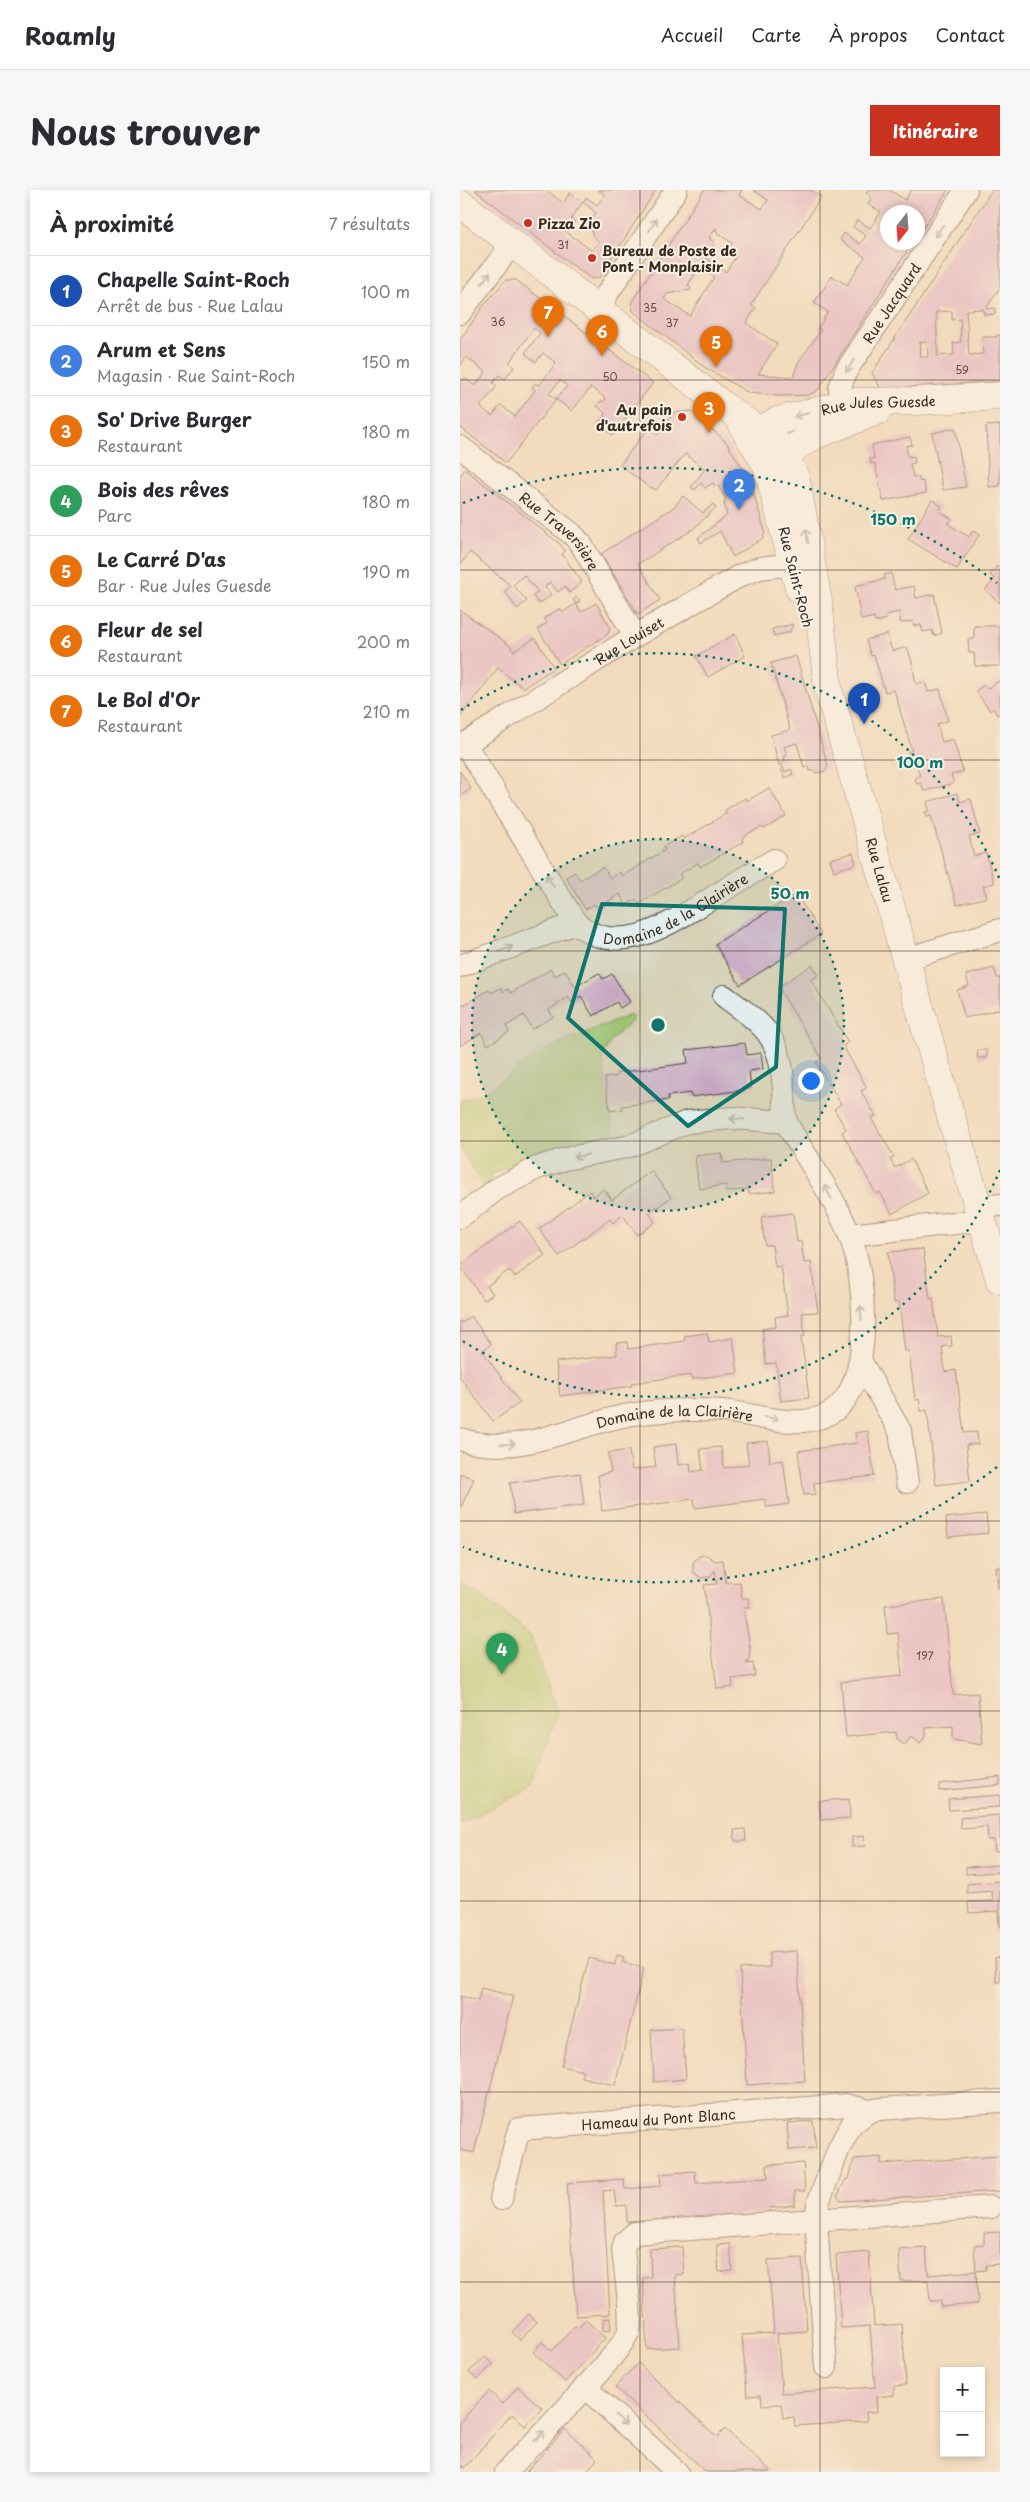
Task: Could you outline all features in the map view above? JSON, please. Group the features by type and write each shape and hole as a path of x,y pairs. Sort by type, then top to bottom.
{"main road":[{"path":"460,203 727,408 754,432 776,459 841,414"},
{"name":"Rue Jules Guesde","path":"754,432 776,421 841,414 918,401 1000,396"},
{"name":"Rue Saint-Roch","path":"776,459 802,563 813,647 828,688"},
{"name":"Rue Lalau","path":"828,688 906,959 986,1210 1000,1280"}],"street":[{"path":"597,309 676,190"},
{"name":"Rue Jacquard","path":"841,414 840,388 846,371 966,190"},
{"path":"460,313 512,244"},
{"name":"Rue Traversière","path":"460,448 572,534 580,544 635,636"},
{"name":"Rue Louiset","path":"463,746 635,636 751,571 802,563"},
{"name":"Domaine de la Clairière","path":"463,746 576,923 600,936 620,939 644,935 665,926 774,860"},
{"path":"460,966 576,923"},
{"path":"906,959 1000,930"},
{"name":"Domaine de la Clairière","path":"460,1439 493,1444 522,1443 552,1437 619,1417 674,1411 722,1411 797,1421 809,1420 833,1412 847,1397 857,1378 861,1362 862,1329 860,1288 850,1236 812,1164 786,1122 783,1070 777,1046 763,1026 724,996"},
{"path":"460,1217 497,1189 537,1168 565,1159 630,1146 687,1122 731,1118 786,1122"},
{"path":"850,1236 986,1210"},
{"path":"861,1362 900,1431 907,1482"},
{"name":"Hameau du Pont Blanc","path":"501,2199 519,2129 847,2105 869,2111 1000,2101"},
{"path":"826,2367 816,2219 821,2194 845,2134 852,2124 869,2111"},
{"path":"506,2472 585,2387 626,2338 629,2330 623,2250 629,2237 635,2233 649,2230 991,2207"},
{"path":"585,2387 677,2472"}],"highlighted area":[{"path":"602,904 785,909 776,1067 688,1126 568,1018"}],"green space":[{"path":"630,1015 634,1019 612,1039 602,1056 615,1144 603,1136 543,1150 517,1160 522,1172 511,1176 506,1167 491,1175 487,1191 460,1148 460,1101 472,1098 493,1087 532,1058 553,1046"},
{"path":"460,1585 478,1593 531,1636 557,1713 533,1787 460,1824"}],"building":[{"path":"475,190 546,190 563,203 570,193 583,202 586,197 597,205 605,195 598,190 656,190 599,278 591,279","holes":["583,202 596,213 592,219 592,235 599,242 592,251 564,230 566,227 570,229 575,222 571,219"]},
{"path":"704,190 742,190 739,195 762,209 768,200 753,190 811,190 821,197 751,305 756,308 746,323 777,344 758,374 793,377 798,363 821,330 818,328 828,312 814,303 832,276 847,285 865,257 840,240 844,233 860,244 866,236 853,227 857,220 870,228 880,213 880,250 908,250 818,390 809,395 777,396 749,393 706,368 633,311 631,303","holes":["716,228 717,233 732,243 728,251 736,256 726,272 706,258 715,243 709,238","699,268 714,277 690,316 664,299 667,294 690,290 691,288 688,285"]},
{"path":"868,190 889,190 905,200 911,190 948,190 925,225 925,205 880,205 880,211 868,204 872,197 866,193"},
{"path":"992,190 1000,190 1000,287 986,309 995,308 995,314 984,315 983,309 966,310 969,355 983,354 982,337 997,337 997,335 1000,335 1000,381 881,389 872,373","holes":["952,311 952,320 960,319 961,342 953,343 954,355 938,356 936,312","920,342 927,342 928,357 921,357"]},
{"path":"506,280 516,280 653,383 613,435 598,424 606,414 597,406 606,399 591,387 572,411 556,399 506,463 460,427 460,382 465,378 475,386 486,372 466,357 460,366 460,340 484,305","holes":["534,328 540,333 525,353 536,362 543,353 556,363 539,386 535,383 532,387 535,390 515,417 501,405 492,416 480,407 497,386 493,383 499,375 505,379 514,367 509,363","560,380 567,386 556,399 549,394"]},
{"path":"691,411 726,442 749,479 765,531 763,538 733,557 720,531 701,543 698,538 727,515 724,502 726,499 717,484 715,486 713,483 705,488 701,483 695,490 691,487 705,469 685,454 656,490 650,488 620,465 648,428 657,435 673,413"},
{"path":"1000,425 1000,486 989,487 986,426"},
{"path":"955,428 966,487 943,490 932,433"},
{"path":"910,437 912,445 906,446 908,457 914,456 915,463 910,464 913,477 918,476 920,482 923,481 926,493 883,501 875,463 871,464 870,459 874,459 872,445"},
{"path":"465,469 560,544 565,551 562,554 582,582 569,593 565,586 558,592 550,582 545,587 551,595 539,604 533,596 538,592 524,575 513,585 527,601 517,609 505,591 511,586 470,552 460,565 460,476"},
{"path":"683,496 703,513 713,504 716,508 692,530 638,564 660,600 638,614 601,554 674,507"},
{"path":"932,500 942,506 939,511 952,519 948,524 969,537 973,531 979,535 957,569 908,539"},
{"path":"997,566 1000,568 1000,603 985,590 995,579 990,575"},
{"path":"891,573 895,590 914,586 916,598 934,594 942,633 934,636 932,630 923,632 921,625 914,626 913,621 901,623 899,612 886,615 887,619 875,622 874,617 861,620 855,586 885,579 884,575"},
{"path":"577,597 580,601 576,604 573,600"},
{"path":"596,603 610,627 608,634 560,664 538,629 547,623 544,618 560,608 563,612 576,604 581,612"},
{"path":"460,610 512,647 511,649 514,651 535,638 554,668 523,688 498,668 460,717"},
{"path":"793,624 790,632 774,636 772,629"},
{"path":"974,626 1000,626 1000,666 975,666 974,653 969,653 968,639 974,639"},
{"path":"735,634 745,656 708,677 696,656"},
{"path":"887,634 892,651 907,647 916,684 925,681 928,692 940,689 948,721 937,724 942,742 953,739 963,772 951,775 954,783 924,791 921,783 917,784 915,778 920,776 914,757 910,758 908,752 912,750 894,690 885,692 874,655 871,656 866,640"},
{"path":"796,656 828,766 825,771 816,773 813,770 810,771 809,766 804,768 797,743 784,747 787,756 784,756 785,761 779,765 771,735 790,730 771,663"},
{"path":"1000,680 1000,713 997,715 993,708 990,711 976,691 984,685 987,689"},
{"path":"782,765 785,772 791,769 793,774 785,778 780,766"},
{"path":"460,771 471,789 460,796"},
{"path":"769,788 786,816 764,829 762,827 751,832 742,838 743,842 700,867 698,863 679,874 682,878 639,904 636,899 626,905 620,894 597,908 595,904 585,909 566,877 575,872 580,880 603,867 610,878 620,872 622,876 665,850 663,847 682,836 684,839 727,813 725,810 745,798 747,801"},
{"path":"957,793 960,802 971,799 980,834 969,836 974,856 986,853 994,883 983,886 987,897 957,905 931,816 927,817 925,812 929,811 927,802"},
{"path":"853,853 856,864 834,871 830,859"},
{"path":"796,894 821,934 740,985 715,944"},
{"path":"812,965 819,975 811,980 848,1042 843,1046 867,1088 861,1091 876,1116 871,1118 894,1157 890,1159 895,1168 911,1159 928,1193 892,1214 880,1192 876,1194 842,1132 846,1129 834,1109 841,1104 816,1062 822,1059 778,987"},
{"path":"994,968 997,978 1000,978 1000,1009 965,1018 957,990 969,986 966,975"},
{"path":"551,969 555,976 565,970 575,987 599,973 603,979 612,974 630,1002 620,1008 617,1002 593,1016 581,996 571,1002 568,997 549,1010 553,1017 532,1029 524,1015 506,1026 509,1032 488,1045 481,1033 460,1046 460,1007 489,990 491,993 501,988 503,992 508,989 511,993"},
{"path":"745,1043 747,1055 761,1053 763,1069 749,1071 751,1089 691,1097 690,1093 668,1096 668,1100 622,1106 623,1109 610,1111 605,1078 617,1076 617,1073 688,1063 686,1050"},
{"path":"978,1050 987,1050 987,1058 977,1058"},
{"path":"721,1153 723,1163 771,1158 775,1191 749,1194 748,1189 726,1192 726,1185 699,1189 695,1156"},
{"path":"651,1171 671,1197 649,1213 655,1222 637,1235 623,1215 613,1223 610,1219 559,1256 539,1229 590,1191 593,1197 604,1189 612,1200"},
{"path":"793,1213 797,1242 801,1241 804,1263 811,1262 818,1312 802,1313 805,1336 801,1337 809,1398 781,1401 776,1363 766,1364 762,1329 776,1327 775,1317 788,1315 781,1266 775,1267 772,1245 765,1245 761,1217"},
{"path":"520,1221 545,1255 515,1277 509,1270 487,1286 493,1294 484,1300 460,1266"},
{"path":"923,1249 930,1299 933,1298 938,1337 951,1336 952,1346 942,1347 945,1372 956,1370 964,1433 977,1432 978,1444 966,1445 970,1481 936,1485 927,1410 921,1411 919,1399 915,1400 909,1351 905,1351 899,1302 894,1303 888,1252"},
{"path":"471,1316 491,1344 482,1351 520,1403 493,1421 460,1377 460,1321 462,1323"},
{"path":"707,1333 709,1342 733,1338 738,1373 692,1379 691,1375 667,1378 632,1383 632,1386 560,1396 556,1362 617,1355 616,1343 627,1342 628,1349 685,1341 684,1336"},
{"path":"868,1431 874,1476 814,1483 815,1494 804,1495 798,1451 857,1443 855,1433"},
{"path":"768,1441 770,1462 783,1460 789,1504 766,1507 765,1499 695,1508 694,1499 602,1511 598,1475 611,1472 608,1453 629,1450 632,1470 656,1467 653,1447 676,1444 678,1465 690,1463 691,1472 703,1470 700,1449 721,1447 724,1468 749,1464 746,1443"},
{"path":"460,1473 474,1479 460,1509"},
{"path":"580,1473 584,1505 514,1514 510,1483"},
{"path":"986,1514 988,1533 948,1537 946,1518"},
{"path":"707,1555 715,1561 723,1560 726,1583 740,1582 742,1598 748,1598 749,1607 743,1607 750,1647 749,1661 746,1661 747,1664 753,1663 755,1676 732,1679 733,1687 717,1689 704,1585 717,1584 715,1570 710,1577 701,1578 693,1572 693,1563 699,1556"},
{"path":"996,1567 1000,1567 1000,1588 998,1588"},
{"path":"944,1599 953,1695 978,1693 982,1744 953,1739 953,1726 926,1728 926,1736 920,1743 913,1737 910,1737 904,1745 897,1739 896,1732 846,1737 841,1682 902,1676 898,1633 887,1634 885,1605"},
{"path":"1000,1777 1000,1785 939,1791 939,1784"},
{"path":"1000,1795 1000,1807 949,1810 948,1799"},
{"path":"849,1799 850,1818 821,1820 819,1801"},
{"path":"1000,1815 1000,1851 995,1851 994,1840 988,1840 987,1827 961,1829 960,1818"},
{"path":"745,1829 746,1841 735,1841 734,1830"},
{"path":"864,1836 865,1846 852,1847 852,1837"},
{"path":"1000,1865 1000,1872 966,1874 966,1867"},
{"path":"1000,1881 999,1927 998,1911 969,1913 968,1902 993,1901 992,1891 967,1893 967,1884"},
{"path":"797,1951 805,2081 747,2085 740,1969 770,1967 769,1953"},
{"path":"617,1955 624,1957 622,1962 644,1968 615,2085 581,2077 583,2071 561,2066 589,1958 615,1965"},
{"path":"1000,1957 1000,1982 996,1982 995,1958"},
{"path":"481,1988 513,1996 474,2153 460,2150 460,1996 478,2001"},
{"path":"682,2028 686,2079 654,2082 651,2030"},
{"path":"813,2121 816,2148 789,2150 787,2123"},
{"path":"1000,2156 1000,2191 842,2201 837,2197 846,2179 849,2179 854,2159 881,2157 881,2164"},
{"path":"803,2163 805,2191 795,2191 795,2205 770,2208 770,2212 627,2222 626,2205 616,2206 614,2190 603,2191 610,2314 576,2316 567,2183 624,2179 625,2189 661,2186 660,2174 695,2171 696,2183 768,2178 767,2165"},
{"path":"1000,2232 1000,2264 986,2265 986,2270 976,2271 974,2245 984,2244 984,2233"},
{"path":"730,2244 732,2270 719,2272 717,2245"},
{"path":"682,2247 684,2274 675,2275 680,2347 647,2349 643,2278 651,2277 650,2249"},
{"path":"926,2248 928,2275 976,2271 978,2304 941,2307 941,2301 930,2301 928,2280 901,2281 899,2250"},
{"path":"869,2252 874,2326 902,2324 906,2385 894,2386 894,2395 876,2397 877,2412 866,2412 867,2421 795,2426 794,2417 783,2418 781,2404 762,2405 761,2395 747,2396 742,2335 774,2333 768,2260 802,2258 807,2331 777,2333 782,2393 875,2387 870,2326 841,2328 836,2255"},
{"path":"529,2314 537,2322 520,2340 512,2332"},
{"path":"610,2318 611,2330 603,2331 603,2319"},
{"path":"586,2320 605,2338 565,2382 533,2352 542,2342 552,2351 575,2326 578,2328"},
{"path":"485,2357 493,2364 478,2379 469,2372"},
{"path":"638,2363 717,2437 725,2429 771,2472 706,2472 615,2387"},
{"path":"518,2387 542,2408 525,2426 512,2414 464,2468 460,2464 460,2422 489,2391 503,2404"},
{"path":"565,2429 597,2459 586,2472 526,2472"}],"place":[{"name":"Pizza Zio","path":"528,223"},
{"name":"Bureau de Poste de Pont - Monplaisir","path":"592,258"},
{"name":"Le Bol d'Or","path":"548,337"},
{"name":"Fleur de sel","path":"602,356"},
{"name":"Le Carré D'as","path":"716,367"},
{"name":"Au pain d'autrefois","path":"682,417"},
{"name":"So' Drive Burger","path":"709,433"},
{"name":"Arum et Sens","path":"739,510"},
{"name":"Chapelle Saint-Roch","path":"864,724"},
{"name":"Bois des rêves","path":"502,1674"}]}
